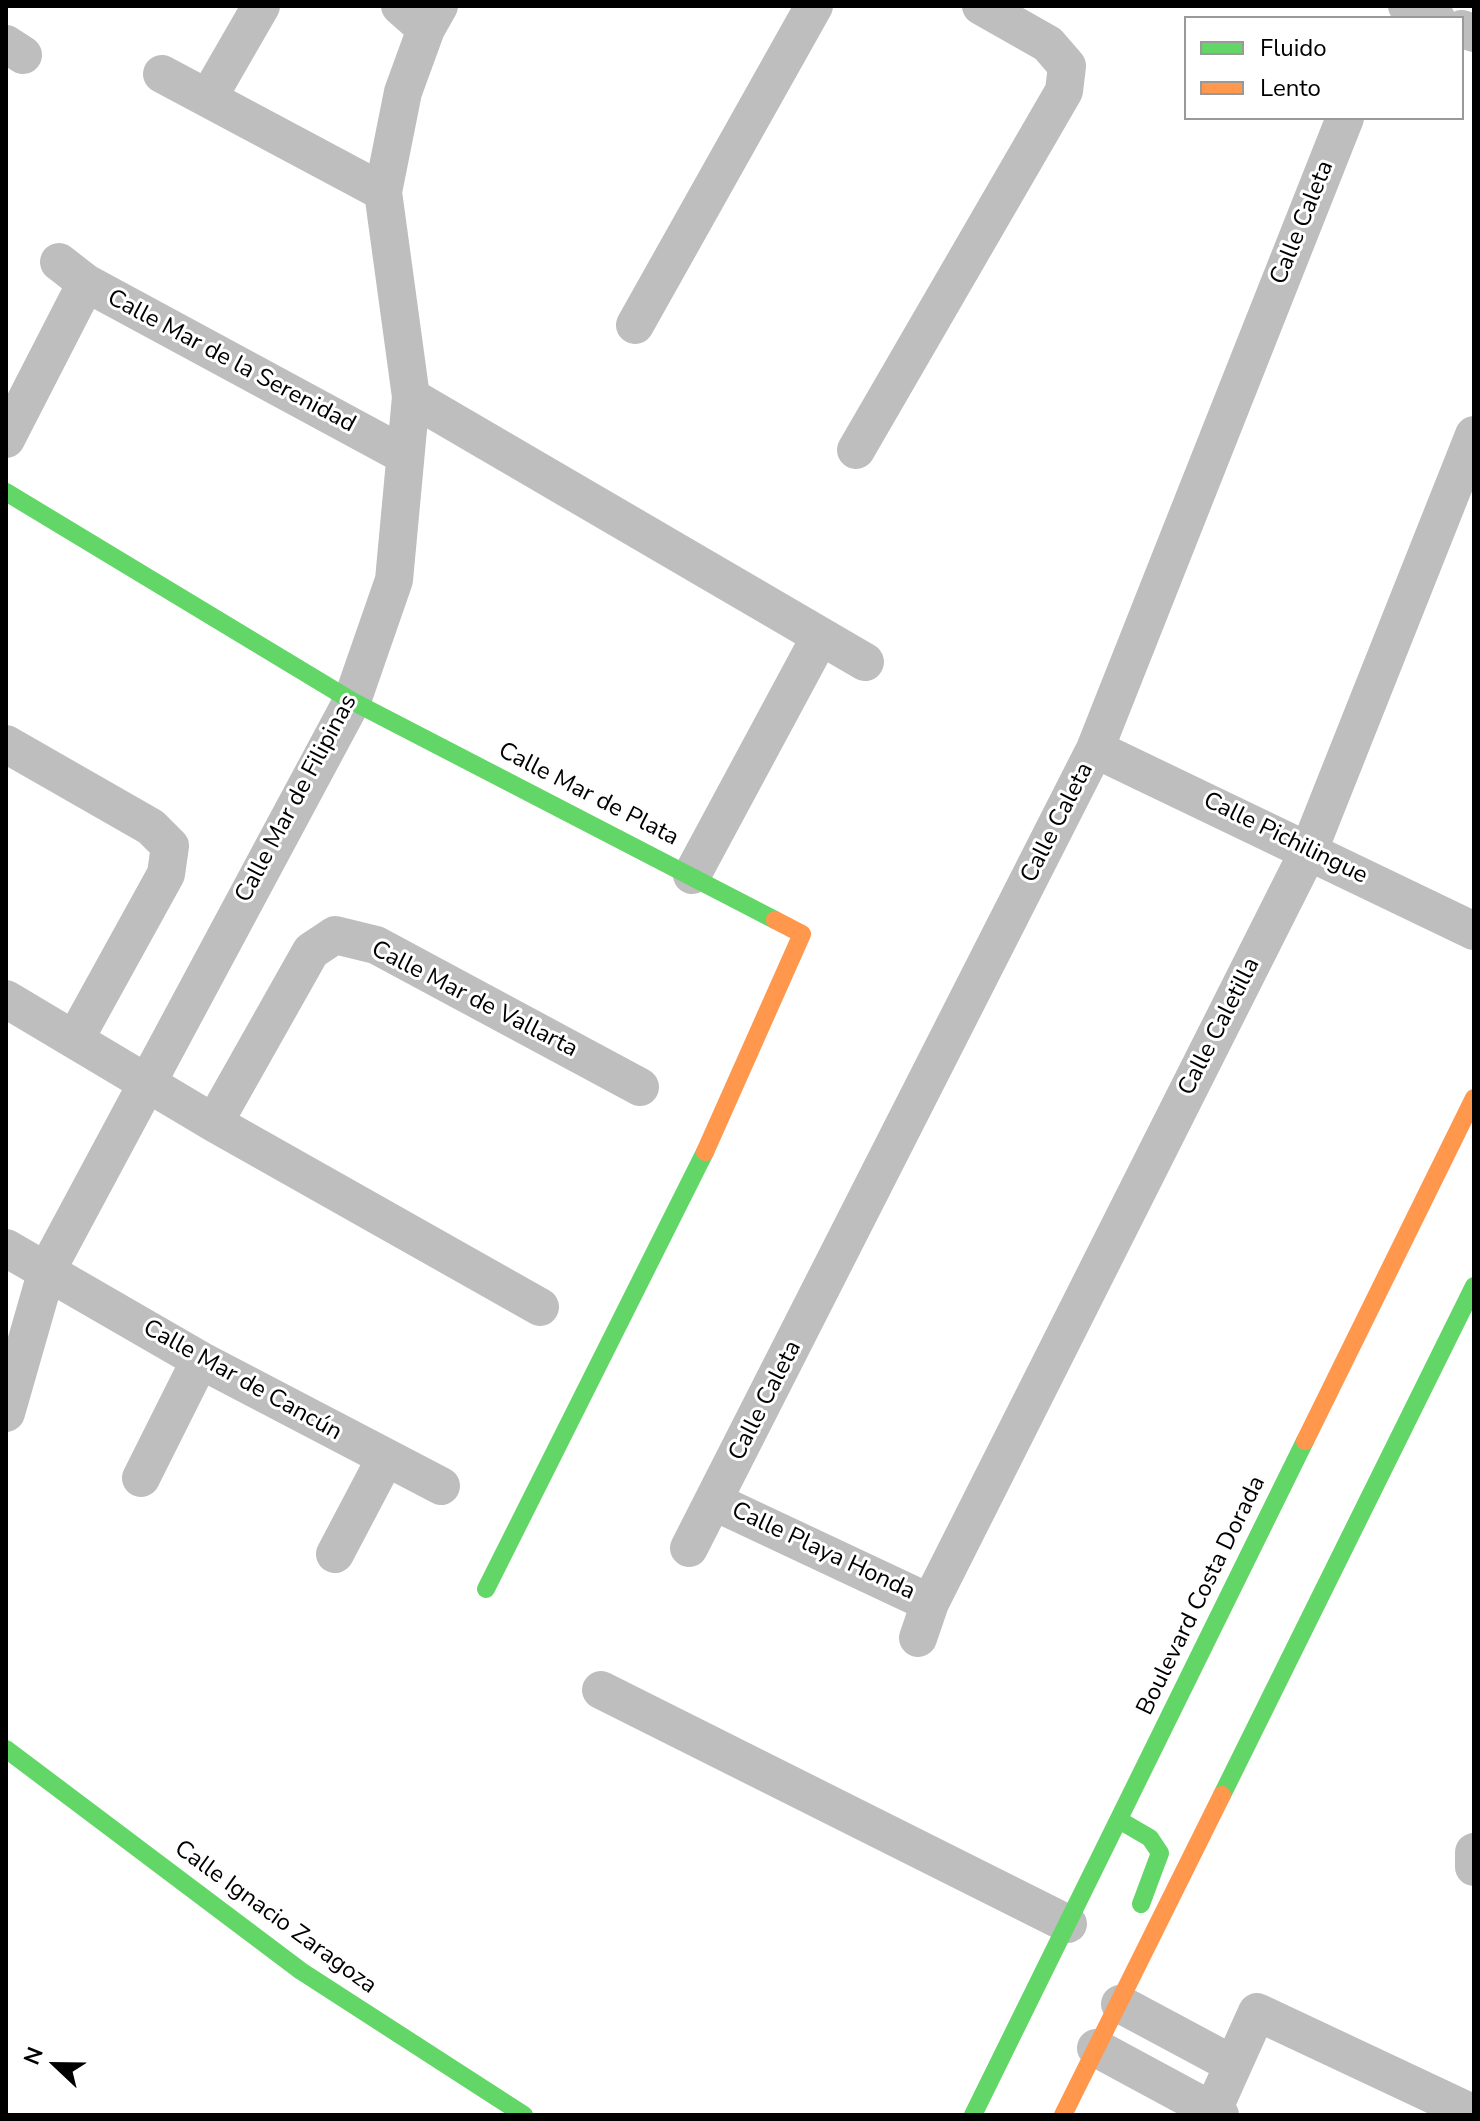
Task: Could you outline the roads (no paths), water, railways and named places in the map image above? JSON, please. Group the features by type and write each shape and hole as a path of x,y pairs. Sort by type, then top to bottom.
{"main road":[{"path":"6,492 352,701"},
{"name":"Calle Mar de Plata","path":"352,701 802,934 705,1153 486,1589"},
{"name":"Boulevard Costa Dorada","path":"973,2115 1474,1098"},
{"path":"1063,2115 1474,1286"},
{"name":"Calle Ignacio Zaragoza","path":"6,1749 301,1971 524,2115"},
{"path":"1119,1820 1152,1836 1161,1848 1161,1860 1132,1929 1140,1959"}],"street":[{"path":"208,98 261,6"},
{"path":"635,325 814,6"},
{"path":"856,450 1064,91 1067,66 1048,44 981,6"},
{"path":"1407,6 1431,16"},
{"name":"Calle Mar de Filipinas","path":"6,1413 47,1270 145,1081 352,701 394,580 411,397 383,192 422,14"},
{"path":"162,74 383,192"},
{"name":"Calle Caleta","path":"689,1548 1095,749 1344,120"},
{"name":"Calle Mar de la Serenidad","path":"6,439 73,273 404,455"},
{"path":"411,397 865,662"},
{"name":"Calle Caletilla","path":"924,1620 1309,850 1474,435"},
{"path":"692,875 820,637"},
{"path":"6,744 151,827 170,846 166,874 75,1039"},
{"name":"Calle Pichilingue","path":"1095,749 1474,931"},
{"name":"Calle Mar de Vallarta","path":"214,1123 311,951 335,935 376,945 640,1087"},
{"path":"6,999 214,1123 540,1307"},
{"name":"Calle Mar de Cancún","path":"6,1248 200,1360 441,1486"},
{"path":"141,1478 200,1360"},
{"path":"335,1554 385,1459"},
{"name":"Calle Playa Honda","path":"715,1502 924,1620"},
{"path":"601,1690 1068,1924"},
{"path":"1120,2004 1232,2064"},
{"path":"1096,2048 1217,2113 1232,2064 1257,2012 1474,2114"}]}
